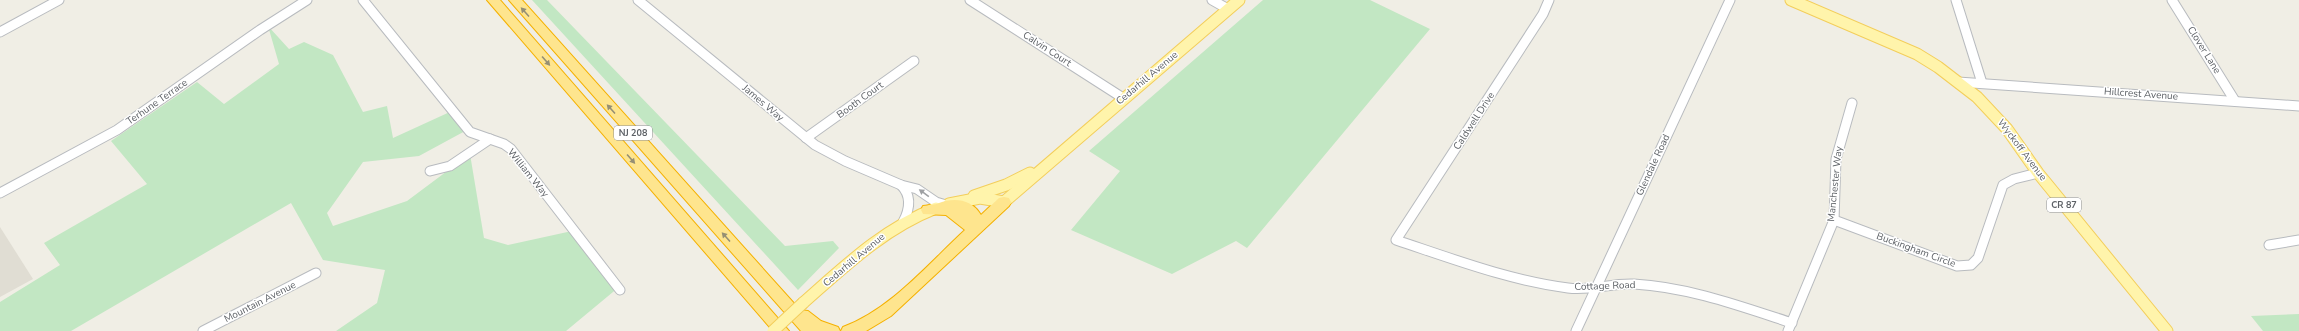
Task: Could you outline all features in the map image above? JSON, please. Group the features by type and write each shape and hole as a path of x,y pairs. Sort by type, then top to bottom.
{"highway":[{"name":"NJ 208","path":"493,0 782,331"},
{"name":"NJ 208","path":"515,0 810,331"},
{"path":"872,331 886,312 974,228 1004,202"},
{"path":"946,205 958,205 969,208 976,219 974,228"},
{"path":"928,210 948,209 958,215 968,226 974,228"},
{"path":"694,231 772,331"},
{"path":"752,266 809,320 826,330 833,331"},
{"path":"848,331 866,325 886,312"}],"main road":[{"name":"Cedarhill Avenue","path":"946,205 980,198 1004,202 1123,98 1239,0"},
{"name":"Wyckoff Avenue","path":"1791,0 1894,43 1938,67 1958,82 1994,114 2038,172 2167,331"},
{"name":"Cedarhill Avenue","path":"772,331 866,247 903,222 928,210 1006,184 1032,172 1055,157"}],"street":[{"path":"0,32 58,0"},
{"name":"Terhune Terrace","path":"0,193 117,130 260,30 307,0"},
{"name":"William Way","path":"363,0 470,132 504,144 511,149 620,290"},
{"name":"James Way","path":"638,0 806,138 834,156 901,184 917,189 936,202 946,205"},
{"name":"Calvin Court","path":"970,0 1123,98"},
{"path":"1212,0 1228,9"},
{"name":"Caldwell Drive","path":"1396,240 1446,164 1549,0"},
{"name":"Glendale Road","path":"1576,331 1730,0"},
{"path":"1956,0 1982,83"},
{"name":"Clover Lane","path":"2172,0 2236,101"},
{"name":"Booth Court","path":"806,138 914,61"},
{"name":"Hillcrest Avenue","path":"1958,82 2299,106"},
{"name":"Manchester Way","path":"1790,327 1834,220 1836,159 1852,103"},
{"path":"430,171 450,166 490,140"},
{"name":"Buckingham Circle","path":"1834,220 1957,266 1971,266 1978,258 2003,185 2014,178 2038,172"},
{"path":"901,184 906,188 910,198 909,207 903,222"},
{"name":"Cottage Road","path":"1396,240 1509,277 1550,286 1585,289 1612,284 1631,284 1678,288 1715,297 1790,327"},
{"path":"2269,245 2299,240"},
{"name":"Mountain Avenue","path":"203,331 316,273"}],"shaded area":[{"path":"0,227 33,279 0,297"}],"green space":[{"path":"532,0 547,0 785,246 833,241 839,248 798,290"},
{"path":"1263,0 1370,0 1430,29 1247,248 1236,241 1172,274 1071,230 1120,171 1089,151"},
{"path":"268,26 289,49 304,42 333,55 363,112 387,106 393,138 452,111 467,130 419,156 363,162 327,213 333,226 407,201 470,154 484,238 508,245 572,231 619,287 566,331 336,331 377,303 385,270 323,260 291,203 71,331 0,331 0,302 60,265 44,243 147,184 111,141 197,82 224,104 279,64"},
{"path":"2299,314 2299,331 2263,331 2251,316"}]}
